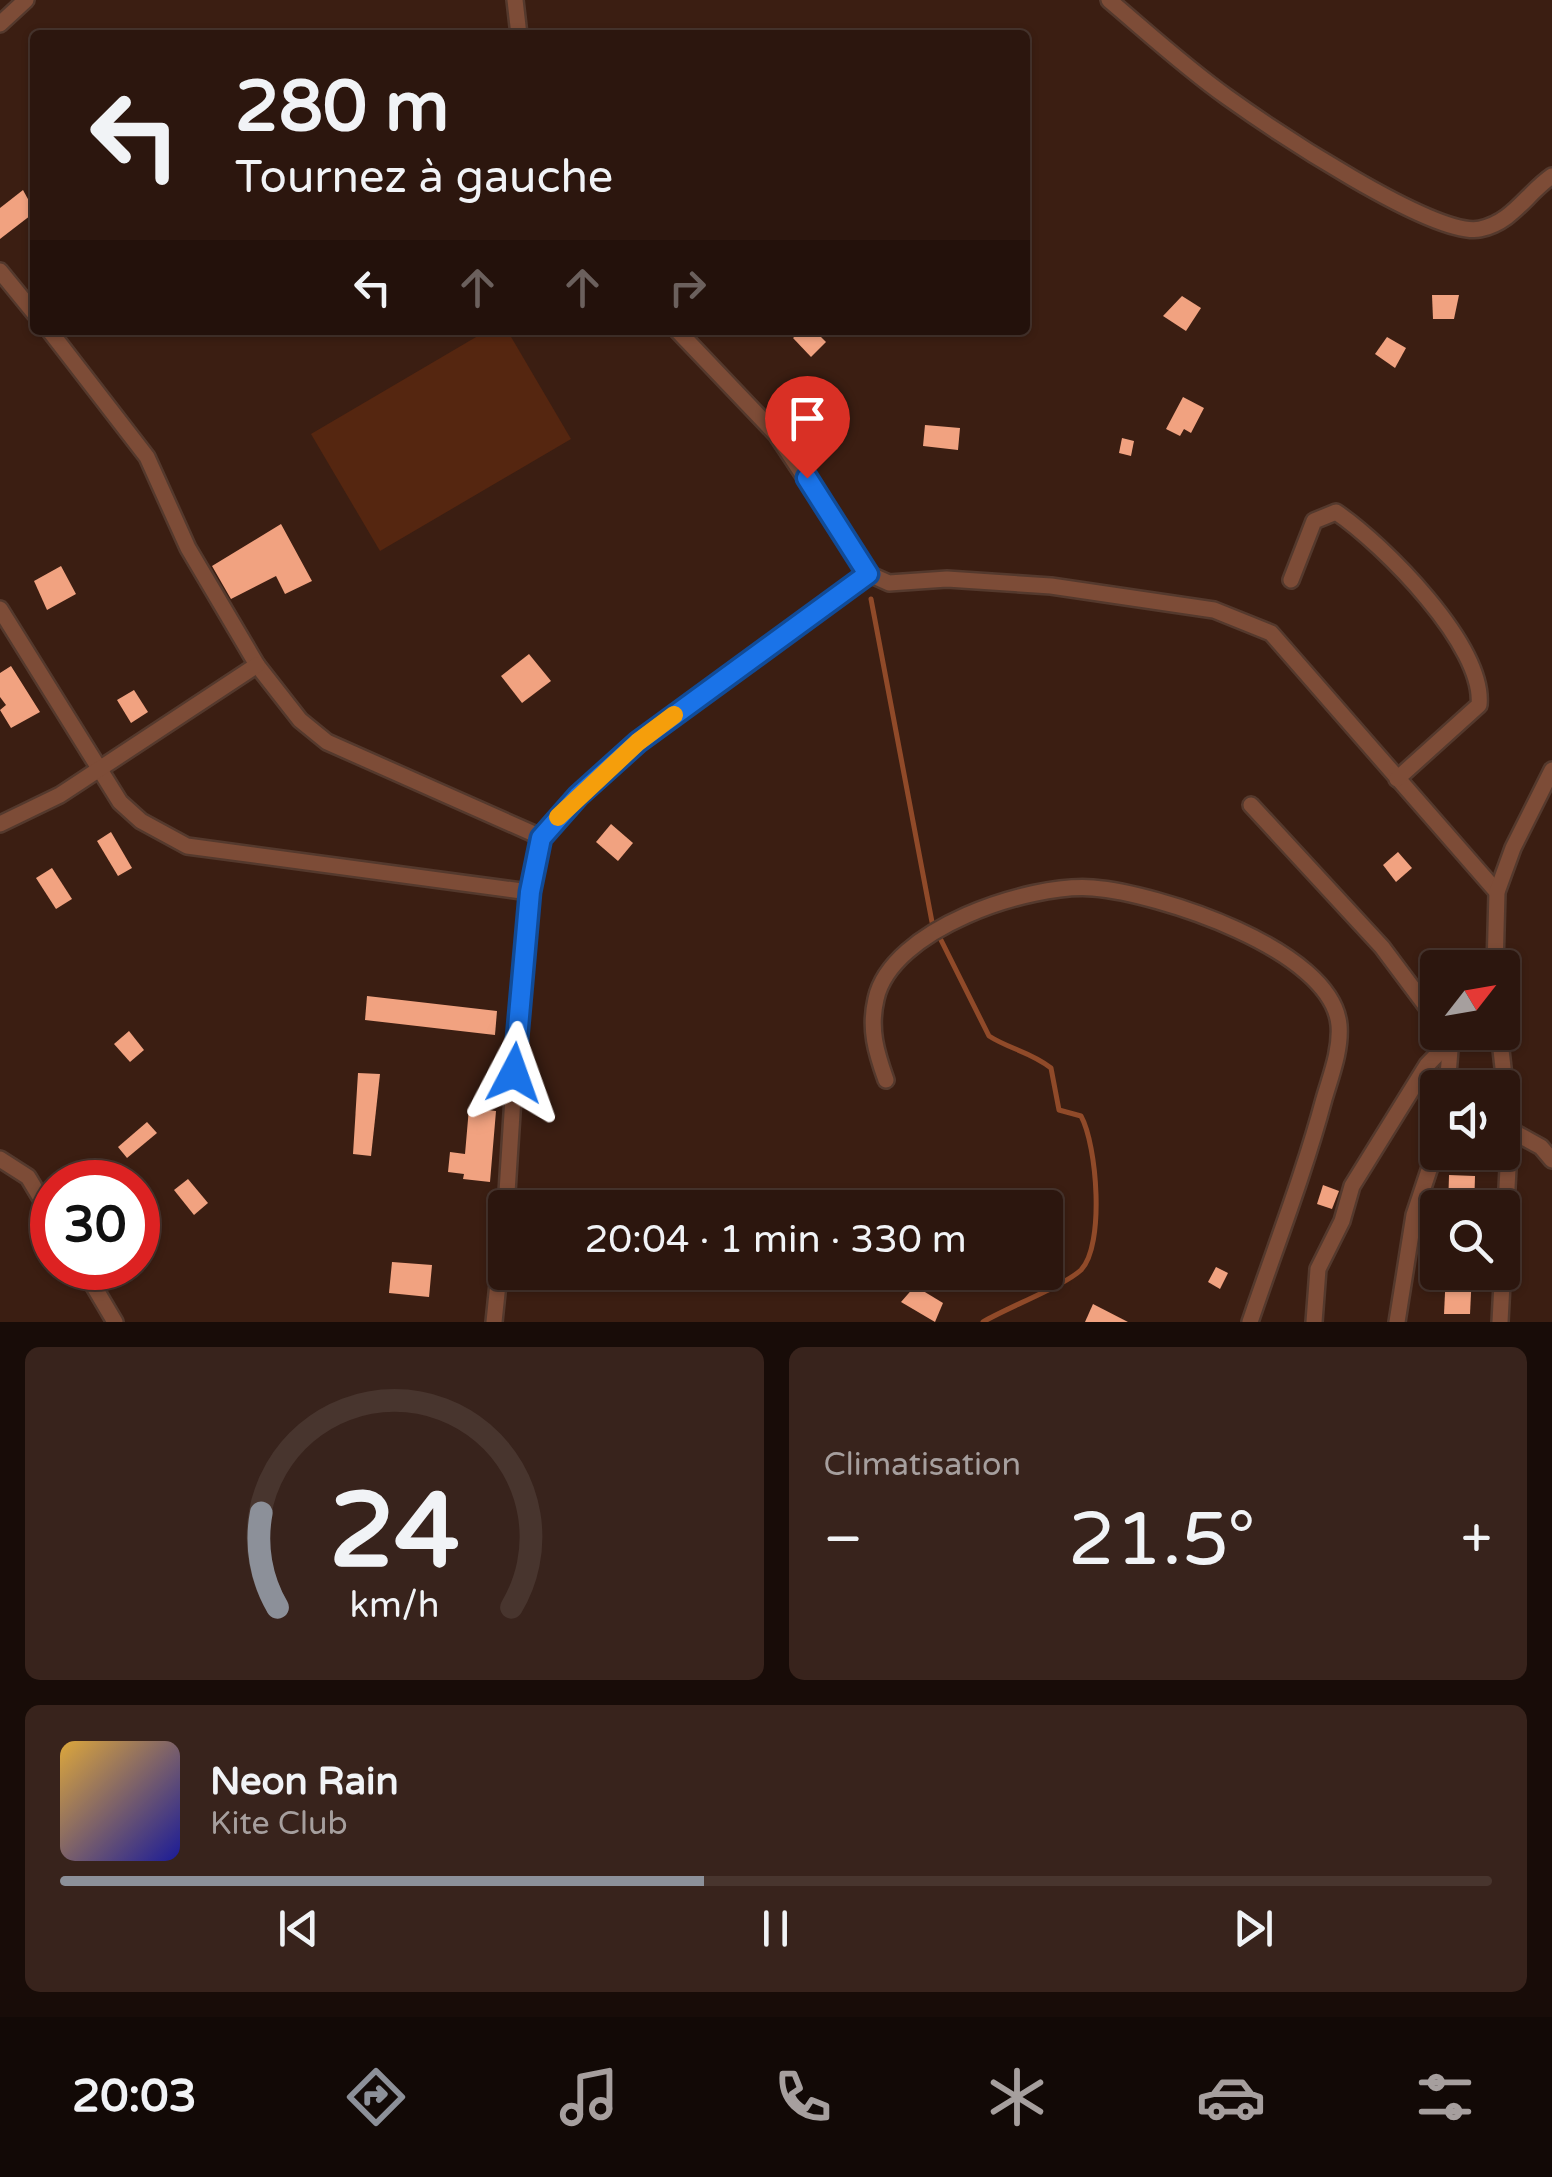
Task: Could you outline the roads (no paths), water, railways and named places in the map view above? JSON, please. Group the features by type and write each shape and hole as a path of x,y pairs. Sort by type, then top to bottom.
{"street":[{"path":"0,24 26,0"},
{"path":"515,0 518,30"},
{"path":"1109,0 1226,96 1399,204 1446,226 1477,230 1508,219 1552,176"},
{"path":"0,271 30,308"},
{"path":"53,335 147,458 188,548 257,666 300,720 327,742 541,838"},
{"path":"682,335 776,434 868,574 889,583 979,580 1052,586 1214,610 1253,624 1285,646 1497,892"},
{"path":"1291,580 1314,521 1336,512 1360,529 1466,647 1481,686 1479,704 1397,779"},
{"path":"507,1190 530,892 541,838 578,796 638,742 868,574"},
{"path":"0,610 130,811 187,846 530,892"},
{"path":"0,824 60,795 257,666"},
{"path":"1495,950 1497,892 1552,770"},
{"path":"1251,805 1382,947 1420,998"},
{"path":"886,1080 871,1038 876,996 894,964 928,936 1026,892 1092,888 1122,893 1212,920 1267,944 1316,980 1335,1007 1338,1050 1311,1148 1250,1322"},
{"path":"1314,1322 1318,1269 1342,1221 1352,1186 1440,1050"},
{"path":"1520,1138 1541,1147 1552,1160"},
{"path":"0,1158 30,1180"},
{"path":"1397,1322 1414,1214 1429,1170"},
{"path":"1500,1322 1505,1170"},
{"path":"96,1290 116,1322"},
{"path":"494,1322 497,1290"}],"waterway":[{"path":"871,599 932,922 989,1036 1051,1068 1059,1110 1081,1116 1091,1149 1096,1218 1089,1257 1081,1270 983,1322"}]}
